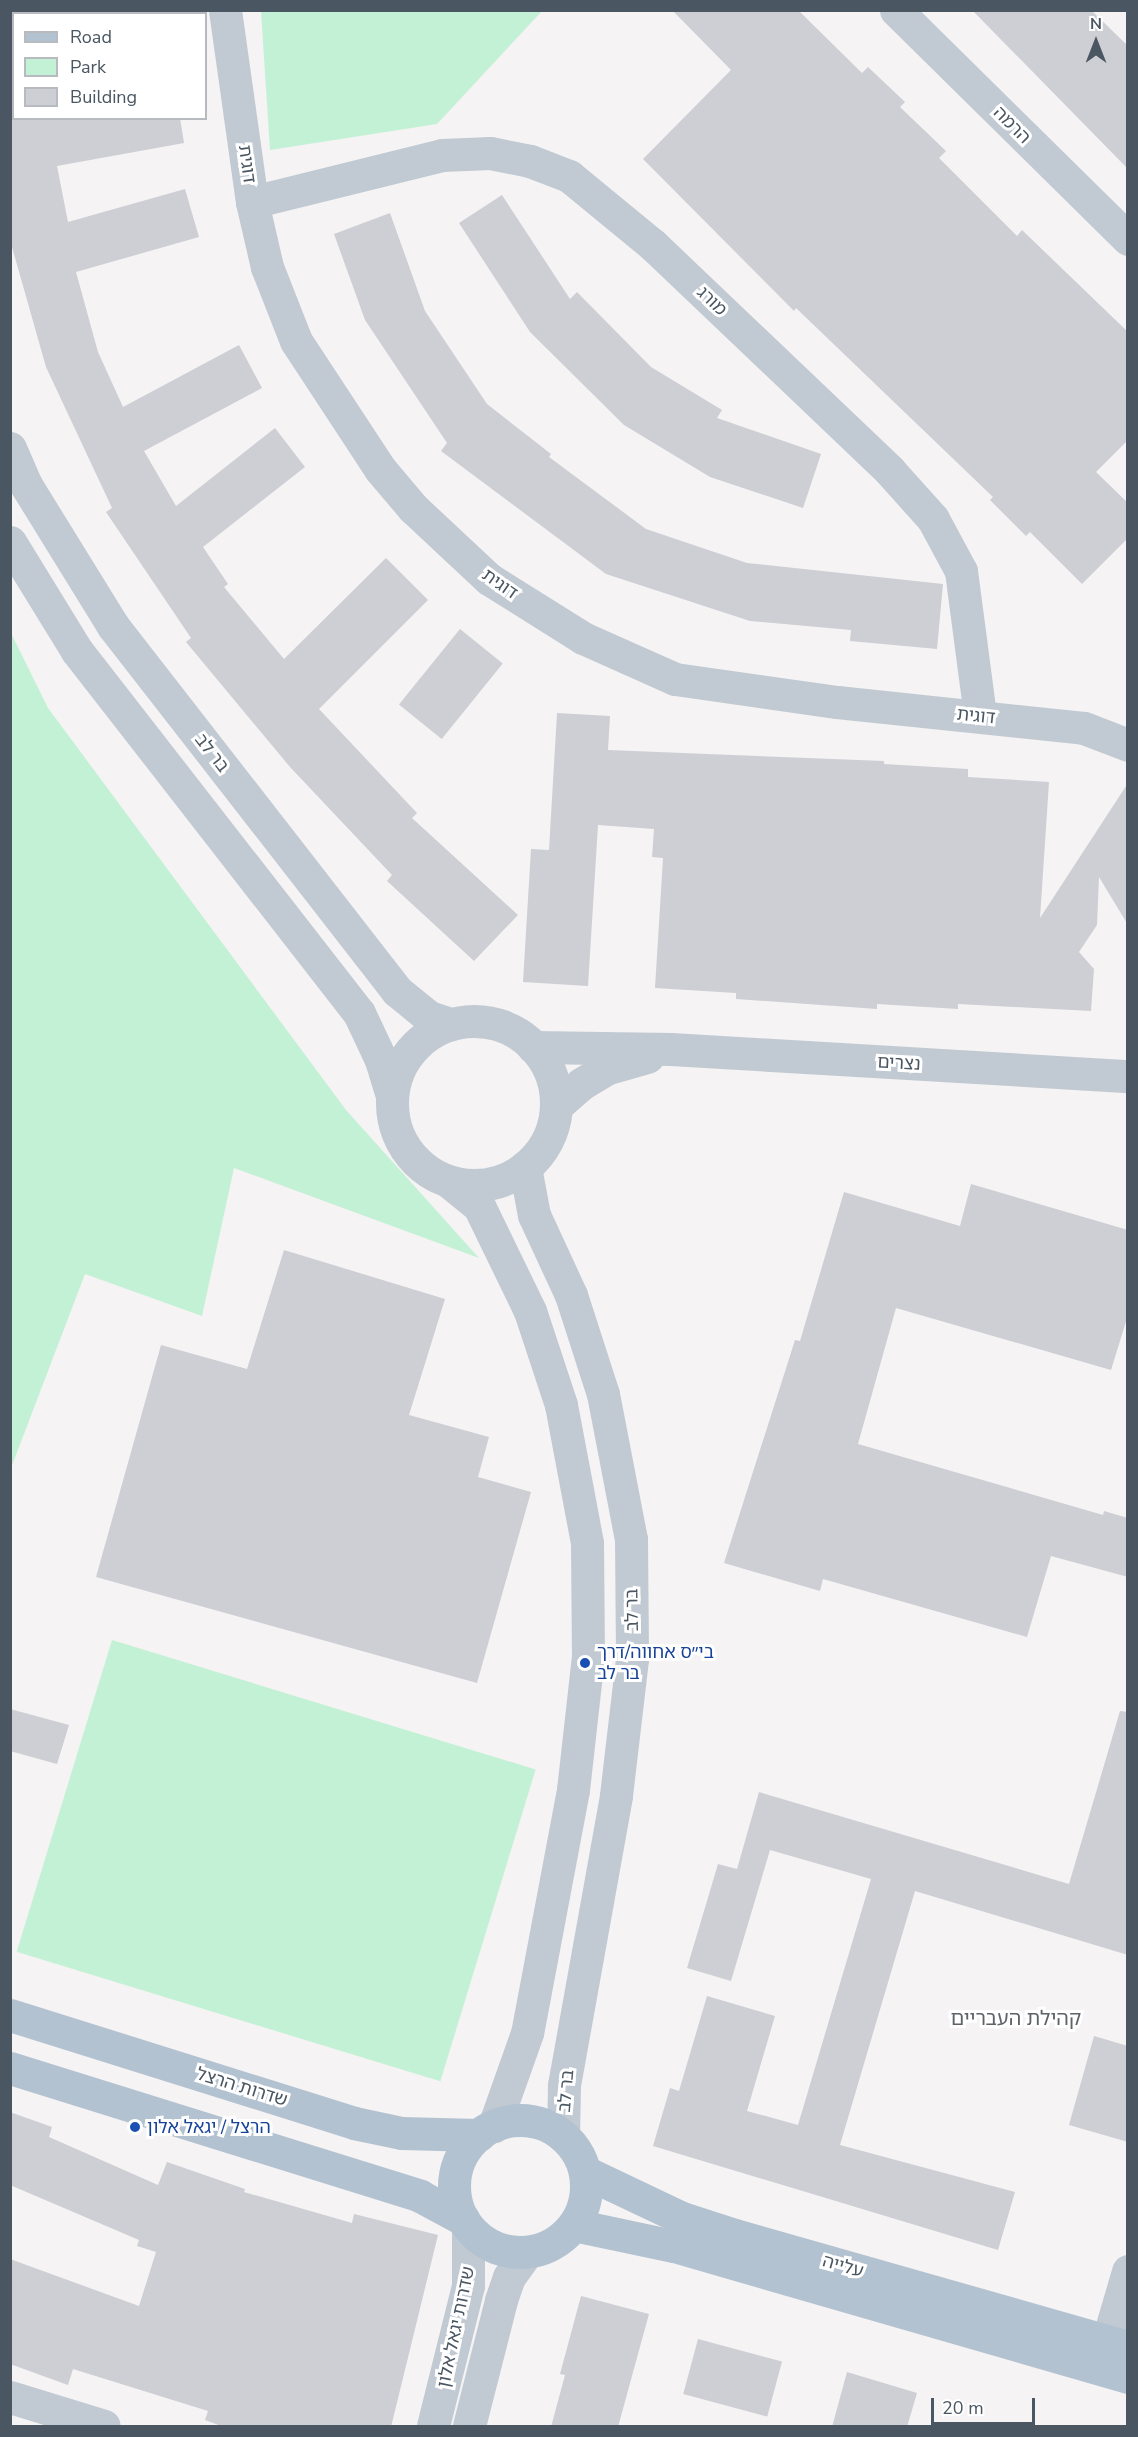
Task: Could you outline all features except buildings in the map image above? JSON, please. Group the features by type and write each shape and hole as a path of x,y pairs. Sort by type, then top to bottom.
{"main road":[{"name":"שדרות הרצל","path":"10,2014 354,2123 401,2133 486,2130"},
{"path":"10,2068 420,2196 466,2223 493,2246 527,2252 556,2242 574,2225 586,2191 585,2172 578,2154 563,2136 536,2122 518,2120 486,2130 466,2148 456,2174 456,2202 466,2223"},
{"name":"עלייה","path":"585,2172 682,2218 1115,2358"},
{"name":"עלייה","path":"574,2225 674,2246 1115,2358"}],"street":[{"name":"דוגית","path":"225,10 252,202 267,267 296,341 380,469 414,508 489,579 584,638 675,679 837,702 1084,728 1128,745"},
{"name":"הרמה","path":"896,10 1128,239"},
{"name":"מורג","path":"252,202 442,155 490,153 530,161 569,176 653,245 890,471 933,519 961,570 980,716"},
{"name":"בר לב","path":"10,448 26,485 113,626 397,991 429,1017 451,1024"},
{"path":"10,542 77,651 359,1013 381,1060 392,1096"},
{"path":"479,1020 507,1027 533,1047 548,1066 556,1091 556,1107 547,1142 525,1167 510,1178 485,1185 448,1181 433,1176 412,1160 398,1138 391,1110 393,1082 405,1056 425,1036 451,1024 479,1020"},
{"name":"נצרים","path":"533,1047 671,1049 1128,1076"},
{"name":"נצרים","path":"556,1107 581,1084 608,1068 671,1049"},
{"name":"בר לב","path":"525,1167 534,1215 571,1295 603,1394 631,1539 632,1659 616,1796 564,2085 563,2136"},
{"path":"448,1181 484,1213 530,1311 561,1405 587,1544 588,1656 573,1790 530,2024 486,2130"},
{"name":"שדרות יגאל אלון","path":"433,2427 468,2286 466,2223"},
{"name":"שדרות יגאל אלון","path":"469,2427 501,2300 509,2277 527,2252"},
{"path":"1115,2358 1128,2271"},
{"path":"10,2397 104,2427"}],"green space":[{"path":"261,10 542,11 437,124 270,150"},
{"path":"11,633 48,708 346,1110 479,1258 234,1168 202,1316 85,1274 11,1468"},
{"path":"112,1640 536,1770 440,2081 17,1952"}],"place":[{"name":"בי״ס אחווה/דרך בר לב","path":"585,1663"},
{"name":"הרצל / יגאל אלון","path":"135,2127"}],"district":[{"name":"קהילת העבריים","path":"1016,2018"}]}
